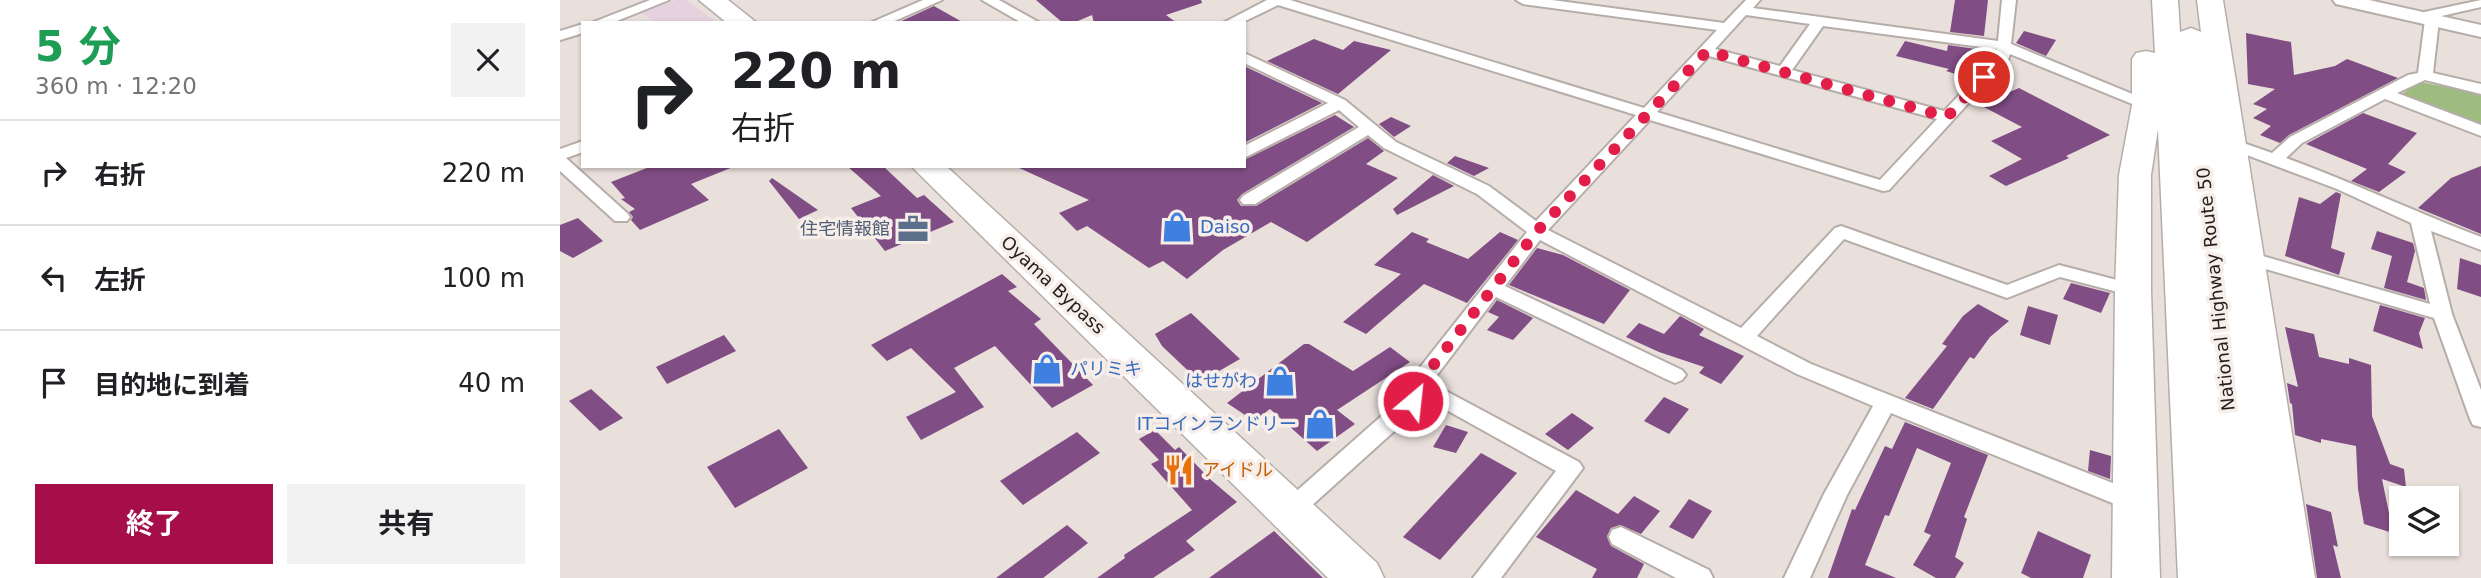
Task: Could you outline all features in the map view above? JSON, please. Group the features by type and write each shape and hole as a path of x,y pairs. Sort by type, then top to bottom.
{"highway":[{"path":"712,0 741,21"},
{"path":"2136,578 2133,290 2135,175 2147,104 2144,0"},
{"name":"National Highway Route 50","path":"2165,0 2202,578"},
{"name":"National Highway Route 50","path":"2187,0 2244,578"},
{"path":"2210,0 2291,578"},
{"name":"Oyama Bypass","path":"930,168 1292,510 1360,578"}],"main road":[{"path":"2343,0 2481,31"}],"street":[{"path":"604,21 662,0"},
{"path":"882,21 935,0"},
{"path":"989,0 1029,21"},
{"path":"1234,21 1276,0 1883,186 2003,57 2009,0"},
{"path":"1523,0 1729,28"},
{"path":"2426,76 2426,19 2481,3"},
{"path":"1292,510 1413,401 1418,385 1538,230 1749,5 1819,21 2004,46 2147,104"},
{"path":"1783,72 1819,21"},
{"path":"560,37 581,29"},
{"path":"1707,51 1947,117"},
{"path":"1246,58 1340,103 1390,145 1483,190 1538,230 1804,369 2136,502"},
{"path":"2276,158 2296,140 2413,78 2426,76 2481,89"},
{"path":"2384,93 2481,131"},
{"path":"1246,152 1340,103"},
{"path":"1249,200 1369,127"},
{"path":"2229,143 2276,158 2481,244"},
{"path":"560,155 581,147"},
{"path":"560,162 621,218"},
{"path":"2419,220 2442,314 2481,416"},
{"path":"1744,337 1841,232 2007,292 2059,271 2133,290"},
{"path":"2245,257 2442,314"},
{"path":"1493,288 1675,375"},
{"path":"1418,385 1571,468 1486,578"},
{"path":"1797,578 1836,494 1885,402"},
{"path":"1621,537 1700,578"}],"shaded area":[{"path":"676,0 686,0 715,21 654,21 640,13"}],"green space":[{"path":"2421,82 2481,94 2481,127 2400,95"}],"building":[{"path":"1036,0 1201,0 1202,3 1166,15 1174,21 1094,21 1092,15 1078,21 1061,21"},
{"path":"1955,0 1988,0 1984,36 1950,32"},
{"path":"934,6 960,21 901,21"},
{"path":"2024,31 2056,40 2046,56 2016,43"},
{"path":"2246,33 2291,42 2294,75 2335,66 2347,59 2398,78 2289,135 2280,143 2260,135 2271,126 2253,118 2267,109 2253,104 2275,89 2248,84"},
{"path":"1314,39 1343,50 1354,41 1391,50 1338,94 1267,61"},
{"path":"1905,41 1947,51 1948,45 1983,50 1981,68 1971,79 1946,71 1949,69 1896,56"},
{"path":"1246,67 1322,103 1246,142"},
{"path":"2019,88 2110,135 2066,156 2069,158 2006,186 1989,176 2022,159 1991,141 2022,127 1980,105"},
{"path":"2363,113 2417,133 2388,164 2406,172 2379,192 2351,181 2367,169 2306,144"},
{"path":"1335,115 1354,127 1242,194 1237,200 1241,206 1256,206 1368,138 1384,151 1366,164 1398,178 1307,242 1271,222 1223,250 1187,279 1163,261 1149,268 1087,226 1077,231 1059,213 1089,200 1019,168 1246,168 1246,159"},
{"path":"1391,117 1411,126 1394,137 1379,124"},
{"path":"1455,156 1489,168 1474,176 1447,163"},
{"path":"2481,166 2481,234 2418,208 2451,178"},
{"path":"647,168 731,168 691,184 709,200 640,230 631,220 633,217 629,212 635,209 621,199 625,198 611,182"},
{"path":"849,168 885,168 917,198 924,195 954,222 885,251 851,208 881,196"},
{"path":"1433,175 1454,186 1397,215 1393,209"},
{"path":"772,178 818,210 799,219 769,181"},
{"path":"2336,192 2341,194 2331,248 2345,253 2339,275 2285,256 2299,197 2320,204"},
{"path":"578,218 603,241 573,258 560,251 560,225"},
{"path":"2377,231 2413,243 2415,251 2407,282 2424,288 2426,300 2384,288 2392,256 2371,249"},
{"path":"1412,232 1429,239 1426,242 1468,259 1500,232 1518,240 1467,303 1424,284 1366,334 1343,322 1401,274 1374,265"},
{"path":"1537,248 1563,255 1630,290 1604,324 1509,285"},
{"path":"2460,258 2481,265 2481,297 2457,289"},
{"path":"1002,274 1017,287 1008,291 1041,319 1034,324 1093,385 1052,408 995,346 954,368 984,407 921,440 906,417 956,392 911,348 887,361 871,345"},
{"path":"2071,283 2110,293 2101,313 2063,299"},
{"path":"1497,300 1533,318 1513,340 1487,330 1499,317 1488,312"},
{"path":"1978,304 2009,321 1990,337 1974,359 1970,357 1933,409 1905,398 1947,346 1942,344 1963,316"},
{"path":"2380,305 2425,318 2419,333 2423,349 2373,331"},
{"path":"2028,306 2058,315 2050,345 2020,335"},
{"path":"1191,313 1240,359 1200,382 1162,346 1155,334"},
{"path":"1680,316 1704,329 1699,335 1744,356 1721,384 1699,373 1704,367 1659,352 1626,337 1639,323 1664,334"},
{"path":"2285,327 2314,334 2319,357 2349,364 2349,358 2371,365 2372,416 2390,464 2404,469 2406,486 2382,479 2389,513 2389,532 2364,524 2358,489 2356,446 2321,439 2321,443 2295,435 2287,383 2298,387"},
{"path":"724,335 736,351 667,384 656,367"},
{"path":"1304,344 1309,344 1353,371 1390,347 1410,362 1337,410 1355,424 1317,451 1270,409 1254,421 1227,403"},
{"path":"591,389 623,418 600,431 569,401"},
{"path":"1664,397 1689,409 1669,434 1644,421"},
{"path":"1572,413 1594,428 1568,450 1545,434"},
{"path":"1905,422 1988,455 1964,517 1967,519 1955,557 1964,563 1955,578 1936,578 1913,565 1931,535 1924,532 1951,463 1917,448 1865,565 1896,578 1828,578 1852,509 1855,510 1885,446 1892,449"},
{"path":"1446,425 1468,432 1456,453 1433,447"},
{"path":"779,429 808,468 735,508 707,467"},
{"path":"1155,430 1175,450 1179,447 1237,502 1186,541 1195,550 1153,578 1097,578 1125,558 1124,555 1192,510 1151,464 1159,460 1139,439"},
{"path":"1077,432 1100,453 1023,505 1000,481"},
{"path":"2090,450 2111,456 2110,479 2088,471"},
{"path":"1481,453 1517,473 1440,560 1403,537"},
{"path":"1576,490 1618,514 1634,496 1660,511 1641,534 1620,525 1611,528 1607,536 1611,546 1644,564 1637,578 1592,578 1597,569 1536,537"},
{"path":"1689,499 1712,511 1693,539 1669,527"},
{"path":"2306,504 2331,512 2338,547 2333,545 2341,578 2317,578"},
{"path":"1067,525 1088,543 1043,578 996,578"},
{"path":"1274,531 1323,578 1209,578"},
{"path":"2038,531 2091,555 2083,578 2031,578 2021,573"}],"place":[{"name":"Daiso","path":"1177,227"},
{"name":"住宅情報館","path":"913,229"},
{"name":"パリミキ","path":"1047,369"},
{"name":"はせがわ","path":"1280,381"},
{"name":"ITコインランドリー","path":"1320,424"},
{"name":"アイドル","path":"1179,470"}],"route":[{"path":"1413,401 1418,385 1538,230 1707,51 1947,117 1984,77"}]}
